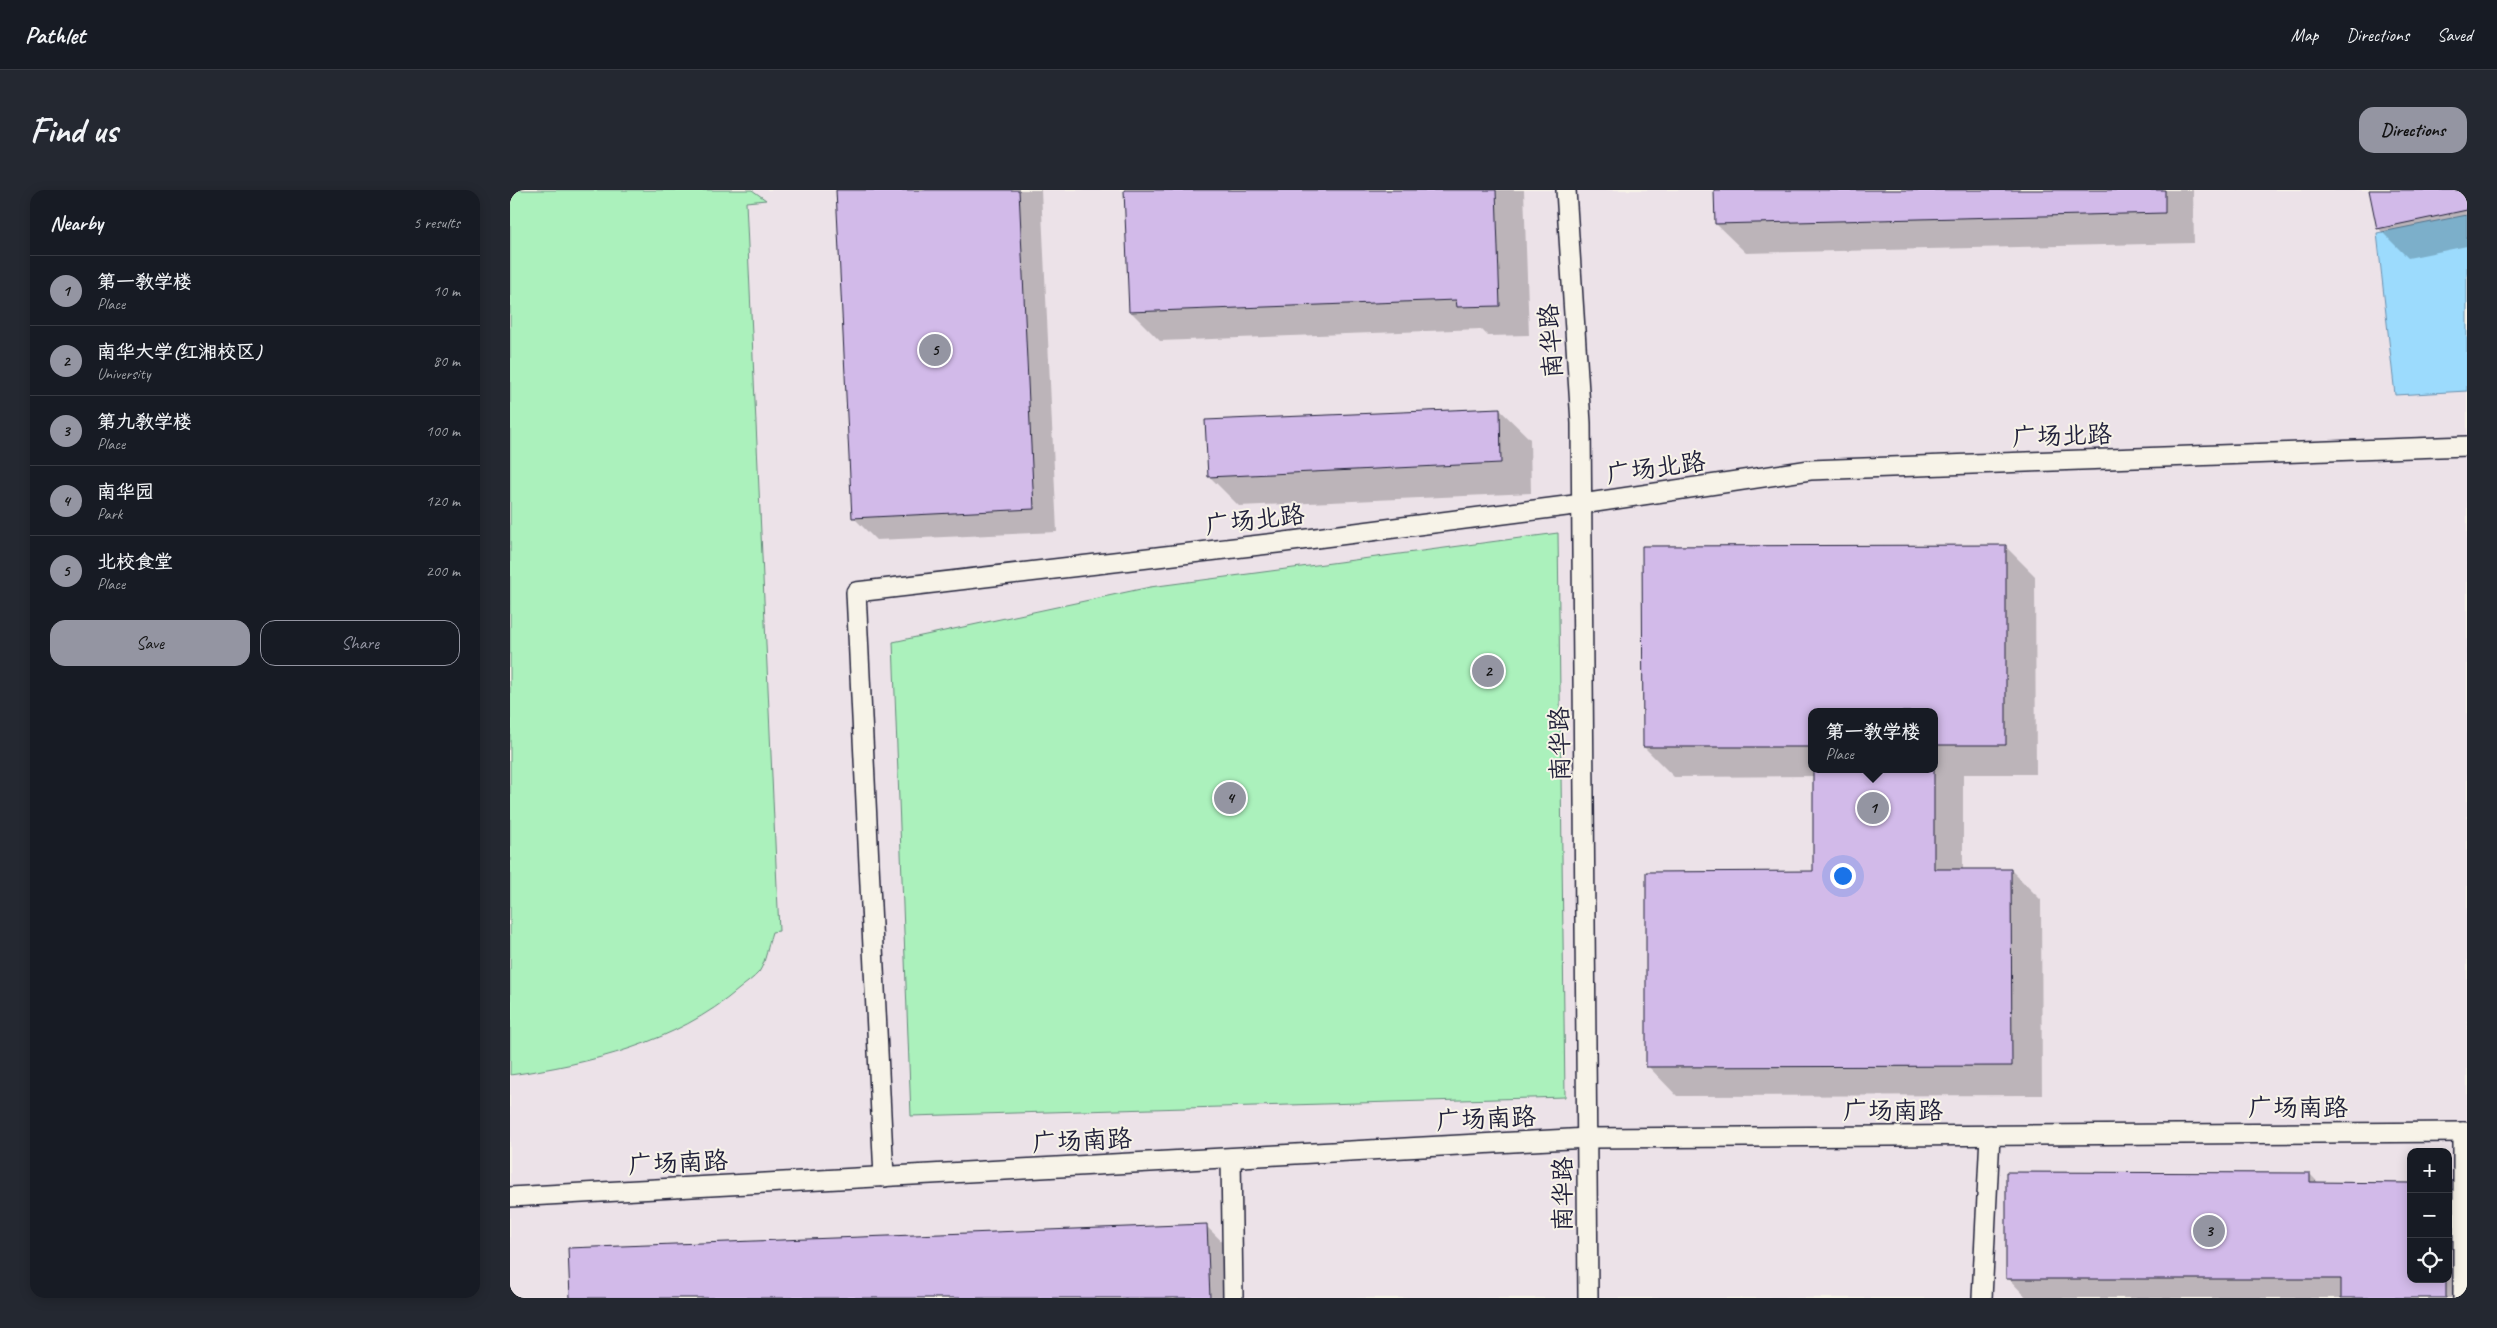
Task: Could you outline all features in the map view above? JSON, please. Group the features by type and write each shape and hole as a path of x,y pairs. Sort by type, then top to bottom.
{"lane":[{"name":"南华路","path":"1566,190 1581,423 1588,1298"},
{"name":"广场北路","path":"884,1177 856,592 1277,543 1582,504 1810,470 2467,446"},
{"name":"广场南路","path":"510,1197 1588,1138 2465,1132"},
{"path":"2462,1298 2465,1132"},
{"path":"1982,1298 1990,1135"},
{"path":"1232,1158 1233,1298"}],"shaded area":[{"path":"510,190 2467,190 2467,1298 510,1298"}],"green space":[{"path":"510,190 752,190 766,200 746,202 779,931 772,932 759,972 714,1008 688,1024 660,1037 601,1057 570,1065 510,1075"},
{"path":"1558,533 1565,1097 911,1116 893,642 1150,587"}],"water":[{"path":"2467,215 2467,391 2395,395 2377,233"}],"building":[{"path":"836,190 1019,190 1034,509 852,518"},
{"path":"1124,190 1496,190 1500,306 1457,307 1456,300 1129,312"},
{"path":"1714,190 2165,190 2165,213 1715,224"},
{"path":"2369,190 2467,190 2467,210 2377,229"},
{"path":"1500,408 1501,463 1208,477 1205,420"},
{"path":"2006,545 2006,745 1938,745 1938,708 1808,708 1808,747 1643,747 1642,546"},
{"path":"1813,773 1934,773 1934,869 2011,869 2012,1066 1646,1067 1646,872 1813,871"},
{"path":"2006,1172 2310,1173 2310,1182 2407,1183 2407,1283 2446,1283 2446,1298 2341,1298 2341,1279 2006,1279"},
{"path":"1207,1224 1210,1298 570,1298 568,1248"}],"place":[{"name":"北校食堂","path":"935,350"},
{"name":"南华大学(红湘校区)","path":"1488,671"},
{"name":"南华园","path":"1230,798"},
{"name":"第一教学楼","path":"1873,808"},
{"name":"第九教学楼","path":"2209,1231"}]}
